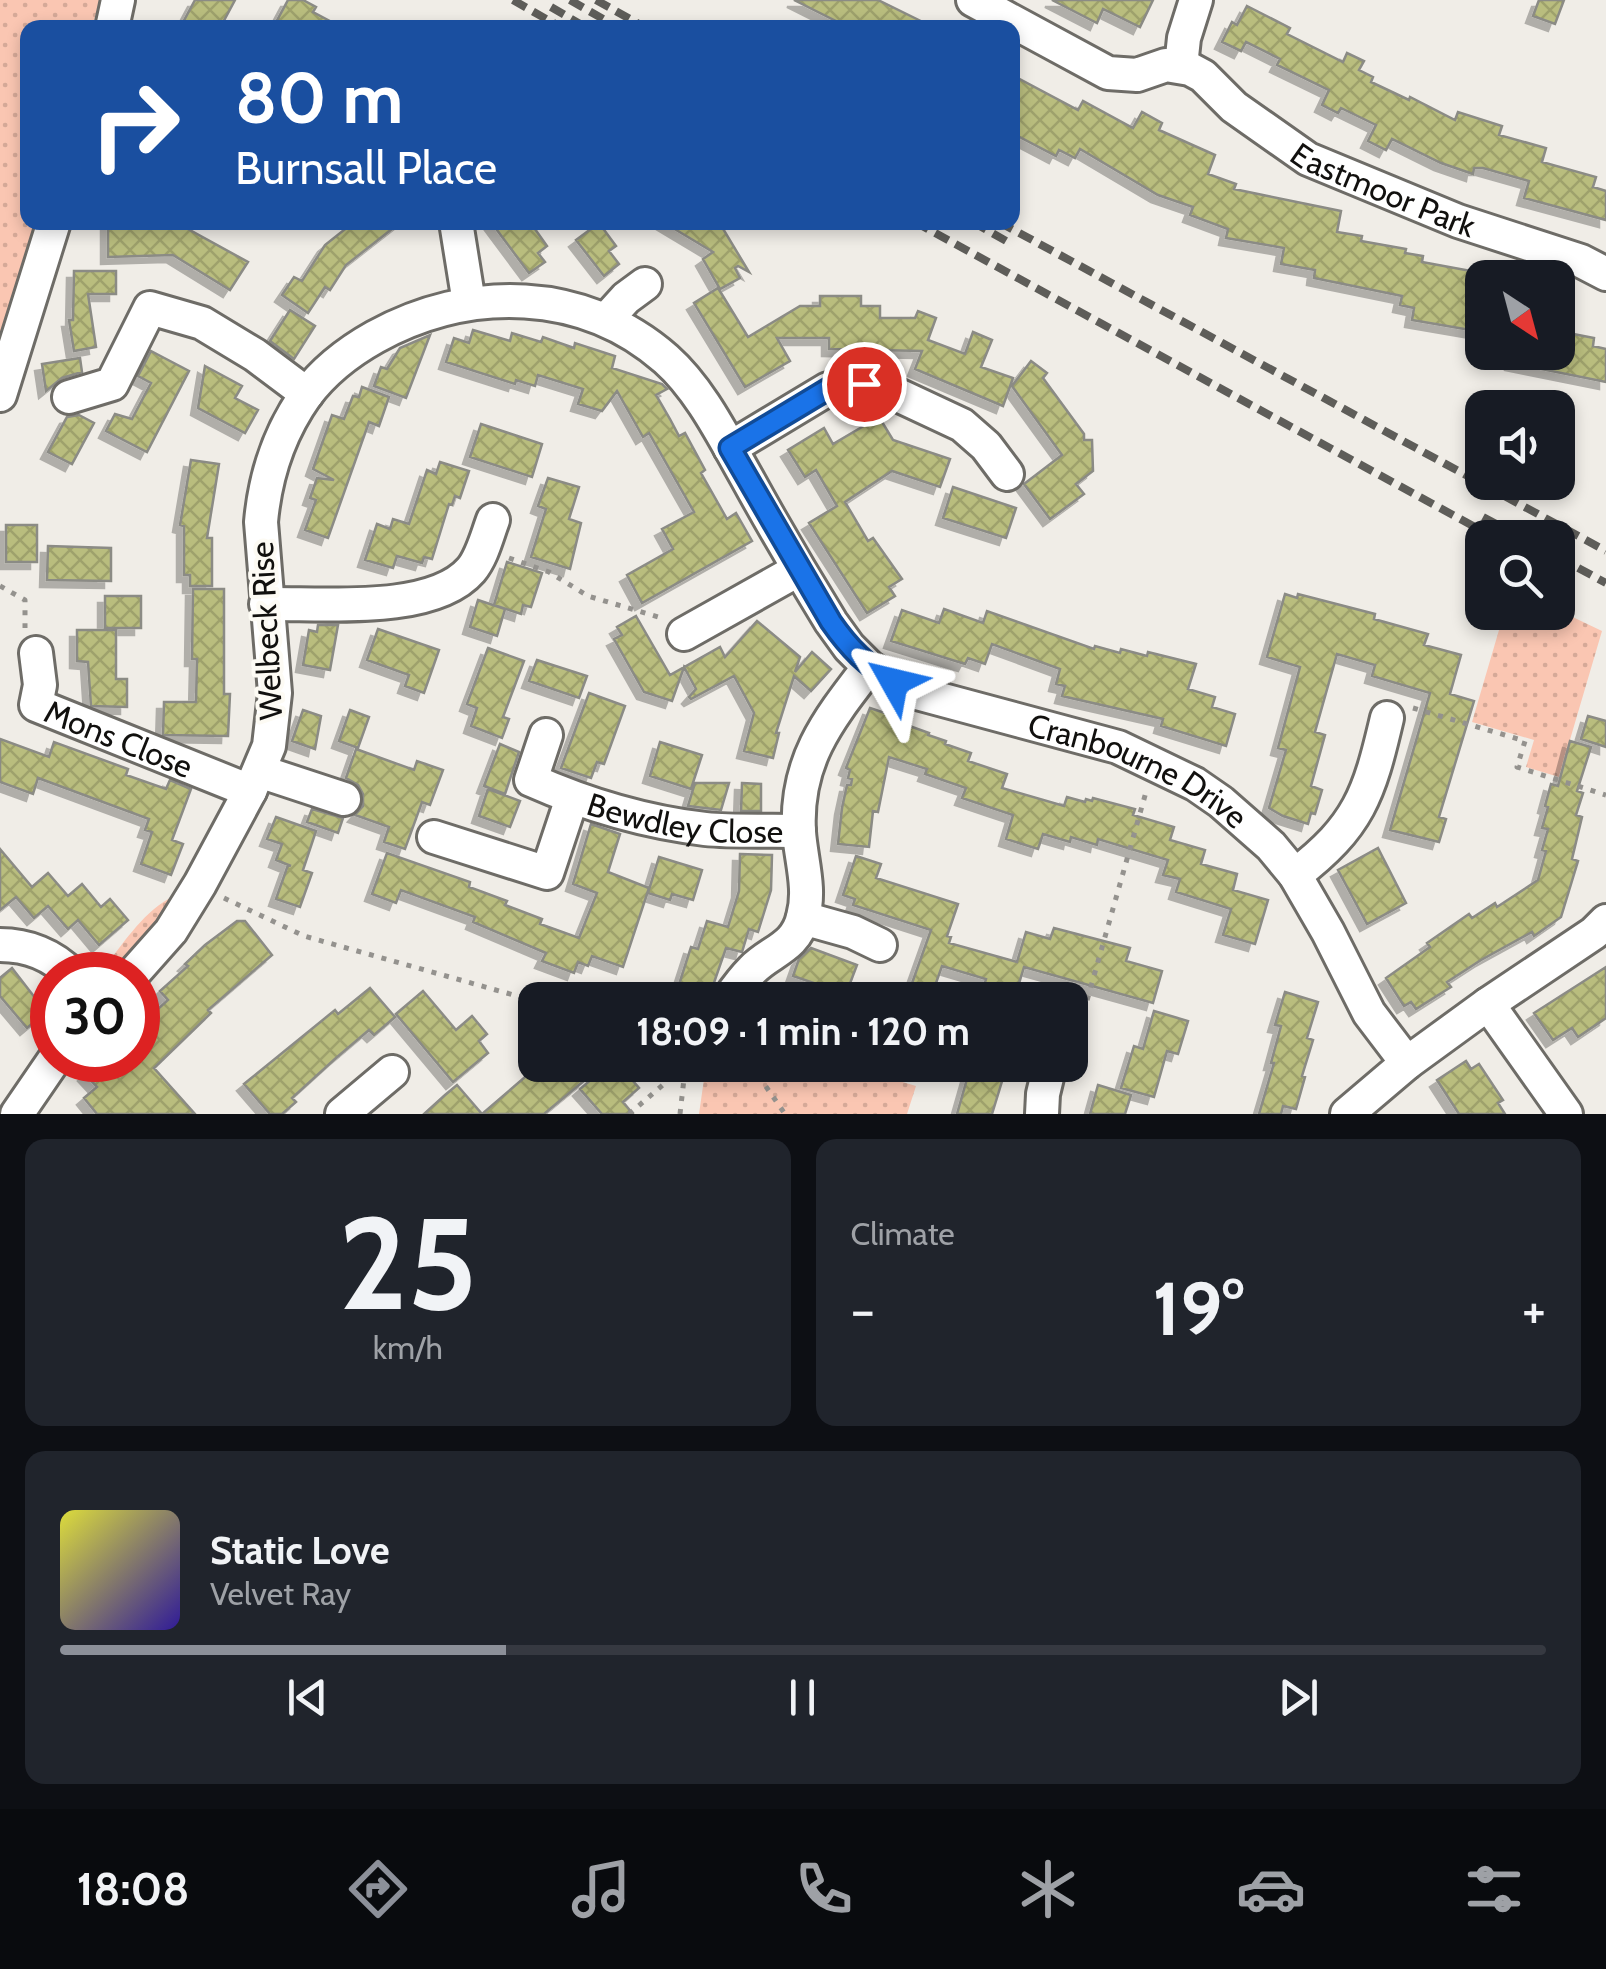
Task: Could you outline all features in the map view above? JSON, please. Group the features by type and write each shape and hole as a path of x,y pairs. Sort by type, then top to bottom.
{"street":[{"path":"973,0 1010,20"},
{"path":"1020,25 1108,73 1137,74 1166,65 1181,66 1184,38 1196,0"},
{"name":"Eastmoor Park","path":"1181,66 1203,76 1234,107 1308,159 1458,221 1581,261 1606,274"},
{"path":"0,395 52,230"},
{"path":"457,230 469,303"},
{"path":"606,320 645,284"},
{"name":"Cranbourne Drive","path":"418,317 469,303 540,302 606,320 668,361 730,448 798,570 849,648 869,667 917,693 1118,747 1155,762 1221,802 1271,846 1295,875 1369,1013 1407,1063"},
{"path":"69,397 112,384 150,308 202,323 256,355 307,394"},
{"name":"Welbeck Rise","path":"153,952 172,932 255,781 274,722 261,522 263,496 284,432 307,394 332,367 360,345 418,317"},
{"path":"730,448 828,389 864,384 884,388 962,425 986,446 1007,474"},
{"path":"266,604 428,597 472,569 488,535"},
{"path":"684,634 798,570"},
{"name":"Mons Close","path":"36,653 40,685 36,705 255,781"},
{"name":"Bewdley Close","path":"804,918 805,866 799,831 805,770 824,726 869,667"},
{"path":"1295,875 1338,838 1358,810 1374,771 1388,718"},
{"name":"Bewdley Close","path":"546,735 532,780 572,798 694,827 799,831"},
{"path":"255,781 344,799"},
{"name":"Bewdley Close","path":"434,837 547,873 572,798"},
{"path":"742,982 752,970 782,951 804,918 853,932 880,945"},
{"path":"1346,1114 1407,1063 1606,921"},
{"path":"0,945 38,952"},
{"path":"1488,1004 1566,1114"},
{"path":"342,1114 392,1072"},
{"path":"16,1114 39,1082"},
{"path":"1042,1114 1046,1082"}],"path":[{"path":"488,535 588,596 662,616 684,634"},
{"path":"0,586 25,600 25,648 36,653"},
{"path":"1388,718 1411,707 1525,741 1517,767 1606,795"},
{"path":"1088,997 1155,762"},
{"path":"200,884 304,936 518,995"},
{"path":"630,1114 667,1082"},
{"path":"680,1114 684,1082"},
{"path":"763,1082 786,1114"}],"shaded area":[{"path":"0,0 100,0 94,20 20,20 20,230 33,230 0,342"},
{"path":"1575,618 1602,631 1559,777 1526,767 1534,740 1472,722 1499,630 1575,630"},
{"path":"180,893 136,952 116,952 149,913"},
{"path":"704,1082 903,1082 916,1086 907,1114 699,1114"}],"building":[{"path":"195,0 235,0 224,20 184,20"},
{"path":"288,0 303,0 316,7 313,12 328,20 277,20"},
{"path":"794,0 878,0 919,20 834,20"},
{"path":"1052,0 1153,0 1140,27 1103,9 1097,23"},
{"path":"1539,0 1564,0 1555,24 1533,16"},
{"path":"1247,6 1290,28 1287,34 1343,62 1347,53 1364,61 1359,70 1373,77 1371,82 1455,120 1458,112 1502,126 1499,135 1546,148 1542,162 1596,177 1593,187 1606,191 1606,220 1524,198 1529,181 1483,168 1474,168 1473,174 1392,139 1386,150 1368,141 1376,125 1341,108 1338,113 1322,105 1329,90 1277,65 1280,59 1246,42 1241,51 1222,42 1232,22 1237,25"},
{"path":"1020,79 1078,110 1083,101 1133,128 1142,112 1162,123 1159,130 1215,155 1208,174 1236,184 1234,189 1341,211 1337,232 1406,249 1405,253 1423,256 1422,262 1465,270 1465,329 1412,320 1414,308 1400,305 1402,296 1314,278 1315,270 1281,264 1284,248 1226,238 1228,229 1190,215 1193,207 1158,195 1080,149 1075,158 1059,150 1056,156 1020,137"},
{"path":"108,230 190,230 248,262 230,290 173,255 108,257"},
{"path":"344,230 391,230 346,265 308,313 282,295 294,277 302,281 325,245"},
{"path":"497,230 536,230 547,246 538,253 545,262 529,273"},
{"path":"590,230 604,230 616,246 609,251 619,264 604,276 576,240"},
{"path":"676,230 724,230 749,272 738,266 735,268 740,278 720,289 703,259 713,252"},
{"path":"74,271 116,271 116,294 88,294 96,347 74,351 69,320 73,320"},
{"path":"718,288 748,337 800,306 820,306 820,296 861,296 861,306 880,306 880,318 915,318 918,311 936,318 928,340 965,354 973,332 992,340 981,367 1013,378 1003,406 915,369 922,351 829,349 829,338 777,338 790,361 745,387 694,303"},
{"path":"290,310 315,326 294,359 270,341"},
{"path":"473,330 510,341 512,333 541,342 543,337 574,348 575,343 615,356 612,368 662,384 667,389 656,395 679,436 685,433 705,470 701,473 727,519 736,513 752,541 642,603 627,575 673,549 662,529 694,512 649,433 643,437 617,391 602,411 578,404 583,389 538,375 535,386 516,380 515,384 446,362 454,338 469,343"},
{"path":"1575,334 1594,338 1593,346 1606,349 1606,382 1547,370 1575,370"},
{"path":"430,335 406,398 374,386 381,367 387,369 400,348"},
{"path":"151,351 189,371 147,452 106,431 115,414 132,419 151,383 138,376"},
{"path":"80,358 82,372 62,378 46,391 42,364"},
{"path":"1031,361 1047,373 1043,378 1084,434 1084,440 1092,440 1093,471 1076,484 1084,494 1050,519 1024,484 1062,455 1012,386"},
{"path":"205,366 242,386 235,398 258,410 245,433 198,408"},
{"path":"362,387 389,397 379,426 369,422 328,538 305,530 316,500 310,498 317,478 334,480 313,469 332,415 344,419 353,396 359,397"},
{"path":"79,415 94,423 72,464 48,452 67,417"},
{"path":"879,417 893,440 950,459 940,487 892,471 845,502 868,541 873,538 902,579 889,587 895,596 867,613 809,523 837,506 816,470 805,477 788,450 824,428 833,444"},
{"path":"481,424 542,444 532,477 470,457"},
{"path":"191,460 219,464 207,538 212,538 212,586 190,586 190,575 184,575 184,526 180,525"},
{"path":"440,462 469,471 460,498 455,496 449,504 432,559 424,557 422,563 397,556 393,568 365,560 377,524 390,529 393,519 409,524 427,470 436,474"},
{"path":"548,478 579,487 569,519 581,523 570,569 531,557 546,509 538,506"},
{"path":"953,487 1016,508 1006,538 943,518"},
{"path":"6,525 37,525 37,562 6,562"},
{"path":"48,546 111,548 111,581 47,580"},
{"path":"507,562 542,573 531,607 523,605 521,614 494,605"},
{"path":"193,589 224,589 224,694 230,694 228,736 163,735 164,702 196,702"},
{"path":"1285,594 1375,614 1374,619 1428,634 1424,645 1461,655 1450,694 1474,701 1439,817 1446,819 1439,842 1390,830 1430,693 1372,676 1375,665 1337,654 1315,732 1325,735 1311,786 1322,790 1315,814 1311,813 1308,824 1269,808 1286,750 1278,748 1300,667 1267,657"},
{"path":"105,596 141,596 141,628 105,628"},
{"path":"478,600 505,609 497,636 470,627"},
{"path":"944,609 983,623 987,611 1094,649 1095,646 1120,653 1121,649 1147,656 1148,652 1196,664 1188,689 1215,697 1212,707 1235,714 1226,746 1161,726 1163,719 1062,696 1065,686 1056,684 1060,669 992,644 985,664 968,658 965,664 891,641 902,610 939,623"},
{"path":"636,616 670,675 684,667 672,701 644,692 614,639 622,635 617,627"},
{"path":"757,621 800,657 795,672 812,652 831,669 811,691 794,676 776,733 773,758 744,751 754,713 734,676 691,699 696,689 684,667 720,647 725,657"},
{"path":"318,625 338,625 330,670 303,665 309,630 317,632"},
{"path":"378,629 439,650 424,693 405,686 409,675 367,660"},
{"path":"77,630 116,630 116,679 127,679 127,707 91,706 88,662 77,661"},
{"path":"488,648 524,661 503,717 509,719 502,738 471,726 477,708 467,704"},
{"path":"537,660 587,676 579,698 529,681"},
{"path":"589,693 625,706 604,764 597,762 591,778 561,768"},
{"path":"870,708 971,753 968,761 1007,774 1002,788 1064,806 1067,797 1085,802 1093,798 1135,809 1133,815 1174,827 1170,840 1205,850 1201,864 1237,874 1233,890 1268,900 1255,944 1223,935 1231,909 1176,892 1180,879 1163,875 1168,860 1098,839 1097,845 1043,834 1038,849 1006,839 1013,815 962,798 966,788 925,774 927,769 889,757 878,812 873,811 869,847 838,844 842,808 852,779 848,778 850,770 846,768"},
{"path":"303,710 321,716 315,749 292,741"},
{"path":"350,710 369,717 358,748 339,741"},
{"path":"1588,716 1606,721 1606,747 1581,739"},
{"path":"0,739 49,757 54,742 128,769 126,775 166,789 170,780 191,789 172,840 183,844 171,875 141,864 152,832 145,830 149,819 38,778 33,794 0,782"},
{"path":"1570,741 1591,747 1577,791 1583,793 1576,815 1582,817 1572,859 1578,861 1561,917 1534,936 1532,932 1481,960 1447,982 1451,987 1416,1009 1411,1002 1404,1006 1386,978 1469,914 1472,918 1495,903 1497,907 1538,880 1546,851 1542,850 1548,829 1542,828 1548,807 1545,806 1551,784 1558,786"},
{"path":"660,742 702,755 691,789 650,776"},
{"path":"500,744 519,752 505,794 484,786"},
{"path":"356,749 414,770 417,761 443,770 430,805 422,802 405,849 384,842 389,827 355,815 363,806 363,794 358,785 346,778"},
{"path":"695,783 729,783 721,810 688,806"},
{"path":"742,783 761,784 761,811 741,811"},
{"path":"488,789 520,801 510,827 479,816"},
{"path":"312,809 343,818 338,833 307,822"},
{"path":"276,817 316,831 303,870 312,873 300,907 276,899 288,865 291,866 276,860 282,844 267,839"},
{"path":"591,824 620,834 608,872 649,888 623,967 592,956 588,966 578,962 574,973 542,961 546,953 473,922 475,917 401,890 396,903 372,894 387,853 470,882 469,887 542,919 540,924 579,938 597,893 573,884"},
{"path":"1378,848 1406,903 1367,924 1338,870"},
{"path":"0,849 32,887 48,873 68,896 82,884 101,907 110,899 128,920 99,945 78,920 68,929 48,906 34,918 16,897 0,910"},
{"path":"740,854 772,855 771,890 758,932 749,929 742,952 726,948 714,982 680,982 691,947 698,949 707,921 728,927 739,891"},
{"path":"856,856 881,864 876,878 958,904 947,936 951,937 949,943 1017,962 1026,932 1050,939 1054,928 1130,948 1126,961 1162,971 1153,1003 1024,967 1019,982 985,982 986,979 942,966 936,982 912,982 931,930 853,905 855,899 843,895"},
{"path":"659,857 702,870 693,900 672,894 670,900 648,893"},
{"path":"237,921 245,921 272,955 208,1010 211,1013 160,1062 160,1007 168,1000 160,991 205,945"},
{"path":"811,948 857,965 851,982 811,982 793,976 799,959"},
{"path":"1606,967 1606,1018 1578,1037 1572,1028 1553,1040 1534,1013"},
{"path":"12,968 30,991 27,1028 0,996 0,978"},
{"path":"370,988 395,1017 374,1035 369,1030 336,1058 292,1098 296,1102 282,1114 270,1114 244,1084 335,1010 338,1014"},
{"path":"423,991 456,1030 472,1016 487,1034 479,1041 488,1053 453,1082 396,1014"},
{"path":"1285,992 1318,1002 1307,1038 1313,1040 1296,1109 1283,1106 1281,1114 1259,1114 1274,1063 1281,1026 1275,1025"},
{"path":"1154,1011 1188,1021 1178,1054 1167,1051 1154,1097 1121,1088 1134,1046 1143,1049"},
{"path":"1466,1061 1471,1069 1479,1064 1503,1100 1498,1103 1505,1114 1459,1114 1437,1080"},
{"path":"160,1075 195,1114 97,1114 84,1098 97,1087 92,1082 160,1082"},
{"path":"519,1082 583,1082 544,1114 482,1114"},
{"path":"588,1082 634,1082 639,1088 623,1102 633,1114 602,1114 580,1089"},
{"path":"966,1082 1002,1082 992,1114 957,1114"},
{"path":"457,1085 482,1114 424,1114 445,1095"},
{"path":"1098,1085 1131,1095 1125,1114 1090,1114"}],"railway":[{"path":"513,0 548,20"},
{"path":"570,0 605,20"},
{"path":"596,0 632,20"},
{"path":"551,7 573,20"},
{"path":"930,230 1465,522"},
{"path":"987,230 1008,242"},
{"path":"1014,230 1606,551"},
{"path":"1483,517 1489,520"},
{"path":"1575,566 1606,583"}],"route":[{"path":"864,384 828,389 730,448 798,570 849,648 869,667 894,682"}]}
